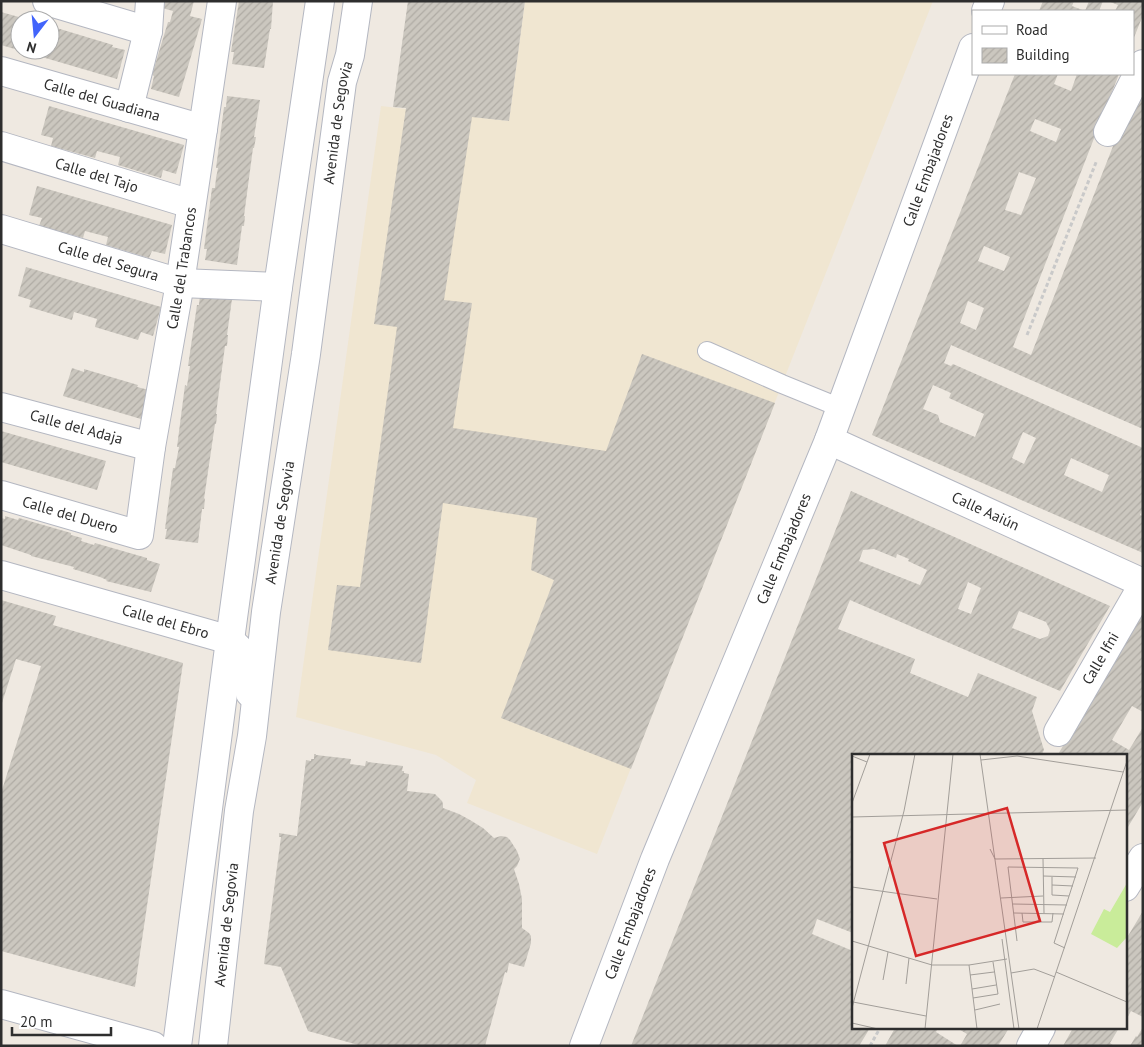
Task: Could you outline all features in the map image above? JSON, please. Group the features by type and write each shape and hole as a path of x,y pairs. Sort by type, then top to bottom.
{"street":[{"path":"47,1 148,31"},
{"path":"129,108 148,31 150,1"},
{"name":"Calle del Trabancos","path":"140,534 151,447 180,283 222,1"},
{"path":"177,1046 278,287 320,1"},
{"name":"Avenida de Segovia","path":"213,1046 239,811 252,736 266,612 306,354 342,82 350,55 358,1"},
{"name":"Calle Embajadores","path":"584,1046 655,859 829,440 972,51"},
{"path":"1108,132 1143,64"},
{"name":"Calle del Guadiana","path":"1,71 203,129"},
{"name":"Calle del Tajo","path":"1,146 191,204"},
{"name":"Calle del Segura","path":"1,228 180,283 278,287"},
{"name":"Calle del Adaja","path":"1,407 151,447"},
{"name":"Calle Aaiún","path":"829,440 1143,584"},
{"name":"Calle del Duero","path":"1,496 140,534"},
{"name":"Calle del Ebro","path":"1,575 230,640 249,659 252,736"},
{"name":"Calle Ifni","path":"1058,732 1143,584"},
{"path":"1126,885 1143,858"},
{"path":"1,1004 153,1046"},
{"path":"1031,1046 1040,1030"}],"lane":[{"path":"707,351 840,408"}],"path":[{"path":"1027,335 1108,132"},
{"path":"870,1046 879,1030"}],"shaded area":[{"path":"525,1 933,1 597,854 467,803 476,780 436,755 296,717 381,106 509,121"}],"building":[{"path":"164,1 194,1 190,16 202,19 179,97 151,89 154,76 152,75 173,11 162,8"},
{"path":"239,1 273,1 271,29 264,68 232,64 234,52 231,52"},
{"path":"408,1 525,1 509,121 472,117 444,300 472,303 453,428 606,451 642,354 775,403 631,769 501,718 554,580 531,570 537,518 443,503 421,663 328,650 337,585 360,587 397,327 374,324 406,108 393,107"},
{"path":"1043,1 1074,1 1072,6 1082,10 1039,10"},
{"path":"1089,1 1103,1 1099,10 1085,10"},
{"path":"1108,1 1143,1 1143,15 1134,38 1134,10 1116,10 1118,5"},
{"path":"1,12 10,15 10,48 1,45"},
{"path":"60,29 125,50 117,79 52,60 60,60"},
{"path":"1015,75 1058,75 1054,84 1071,91 1077,75 1119,75 1013,347 1031,355 1117,136 1143,97 1143,429 951,345 944,363 951,366 953,364 1143,448 1143,508 1140,515 1143,516 1143,553 872,435","holes":["1035,119 1061,129 1056,142 1030,131","1019,172 1036,178 1021,215 1005,210","984,246 1010,257 1004,271 978,261","968,301 984,308 976,330 960,323","933,385 951,393 949,398 984,414 975,437 940,422 938,415 923,409","1023,432 1036,438 1024,464 1012,458","1071,458 1109,475 1102,492 1064,475"]},
{"path":"227,96 260,100 244,226 242,226 237,265 205,260 207,249 204,249 212,188 215,188 218,168 216,168"},
{"path":"49,106 184,145 176,174 163,170 161,178 118,165 120,157 97,151 95,158 51,146 53,138 41,135"},
{"path":"37,186 172,225 165,254 152,251 149,258 106,245 108,237 85,231 83,238 39,226 42,218 29,215"},
{"path":"26,267 161,307 153,336 141,332 138,340 95,327 97,319 74,312 72,320 29,307 31,300 18,296"},
{"path":"200,294 232,299 227,346 225,346 216,424 198,543 165,539 167,529 165,529 173,468 175,468 179,447 177,447 185,385 187,386 190,366 188,366"},
{"path":"72,368 84,372 84,369 149,390 141,419 63,396"},
{"path":"1,431 106,461 97,490 1,462"},
{"path":"851,491 1110,606 1060,691 850,600 838,629 915,659 910,673 968,697 978,673 1037,697 1032,711 1044,750 1042,754 852,754 852,933 817,919 812,934 852,951 852,1030 869,1030 859,1046 631,1046","holes":["874,549 896,558 897,554 927,570 920,585 859,561 863,550","968,582 981,588 971,614 958,609","1019,611 1046,622 1050,630 1048,636 1040,639 1012,628"]},
{"path":"5,516 18,520 19,518 71,533 71,535 82,538 81,541 94,545 95,543 147,558 147,560 160,564 151,592 106,581 100,577 73,569 74,567 31,556 1,545 1,518 5,519"},
{"path":"1,600 56,616 53,625 183,663 135,987 1,951 1,790 41,666 16,659 1,706"},
{"path":"1141,615 1143,616 1143,712 1132,706 1112,740 1129,750 1143,727 1143,802 1126,830 1126,754 1058,754"},
{"path":"314,754 351,759 350,764 365,766 366,761 368,761 403,766 402,771 409,774 407,791 435,794 442,801 443,808 470,820 494,838 507,837 517,851 520,859 514,869 522,899 522,928 531,936 531,943 524,967 509,963 485,1046 362,1046 308,1031 281,967 264,964 281,837 279,837 279,833 297,836 306,760 311,761 311,759 314,759"},
{"path":"1143,911 1143,1017 1131,1011 1126,1020 1126,939"},
{"path":"1143,1027 1143,1046 1130,1046 1137,1037"},
{"path":"894,1030 937,1030 936,1032 958,1046 885,1046"},
{"path":"960,1030 1008,1030 998,1046 960,1046 967,1034"},
{"path":"1072,1030 1118,1030 1110,1043 1114,1046 1063,1046"}]}
